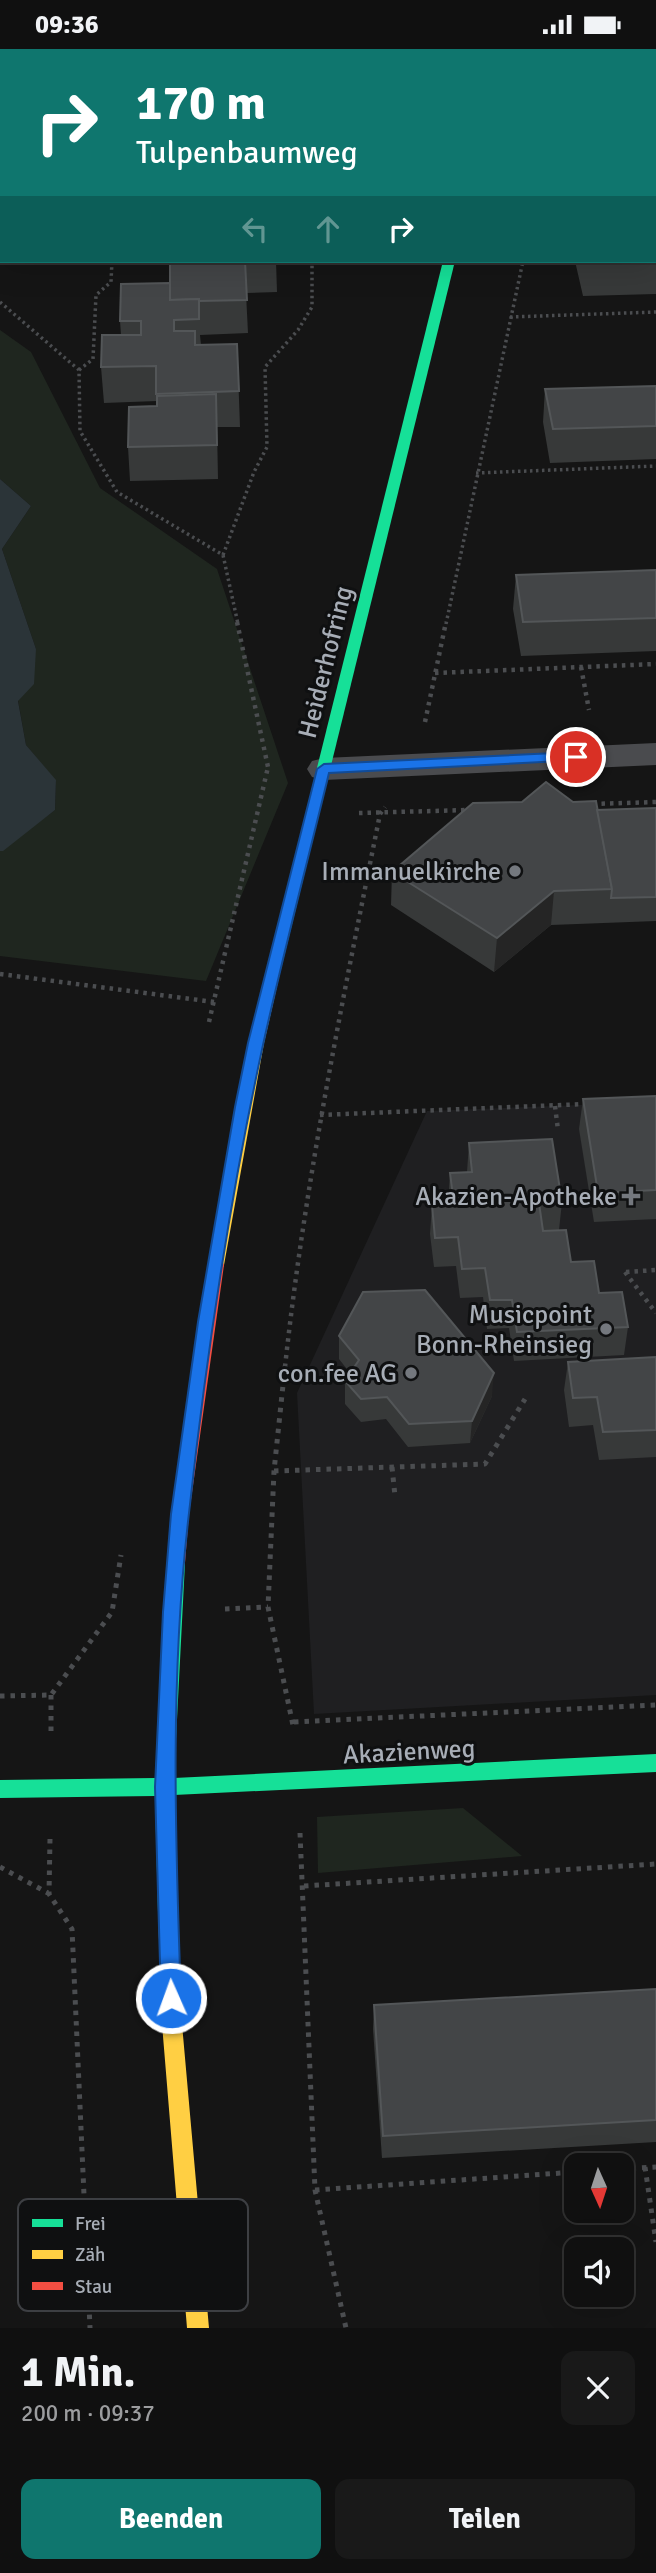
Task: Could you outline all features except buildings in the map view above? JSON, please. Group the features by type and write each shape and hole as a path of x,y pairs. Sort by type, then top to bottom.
{"street":[{"name":"Heiderhofring","path":"187,2199 172,2024 164,1787 172,1612 180,1514 206,1322 243,1107 449,263"},
{"path":"324,769 656,754"},
{"name":"Akazienweg","path":"0,1789 164,1787 656,1763"}],"path":[{"path":"79,370 93,359 96,295 111,282 112,263"},
{"path":"312,263 312,307 298,330 265,367 267,447 254,472 223,555 268,767 324,769"},
{"path":"346,2328 315,2190 304,1886 294,1722 268,1608 274,1471 294,1284 320,1115 380,814 417,764 476,473 523,263"},
{"path":"0,302 79,370 80,431 117,492 223,555"},
{"path":"510,317 656,312"},
{"path":"476,473 656,466"},
{"path":"435,673 656,664"},
{"path":"581,667 589,710"},
{"path":"587,805 656,801"},
{"path":"380,814 476,810"},
{"path":"0,974 265,1008"},
{"path":"320,1115 593,1104"},
{"path":"555,1105 558,1130"},
{"path":"656,1270 625,1272 656,1313"},
{"path":"274,1471 485,1464 525,1399"},
{"path":"392,1467 395,1496"},
{"path":"294,1722 656,1705"},
{"path":"49,1893 50,1787"},
{"path":"304,1886 656,1864"},
{"path":"0,1867 49,1893 72,1929 84,2199"},
{"path":"645,2167 656,2242"},
{"path":"634,2168 656,2167"},
{"path":"315,2190 564,2173"}],"shaded area":[{"path":"0,330 31,352 100,488 217,569 288,783 206,981 0,956 0,851 55,810 56,781 26,745 18,700 36,649 2,549 31,506 0,479"},
{"path":"0,479 31,506 2,549 36,649 34,684 18,701 26,745 56,780 55,810 3,851 0,851"},
{"path":"656,1102 656,1695 314,1714 297,1393 427,1111"},
{"path":"463,1808 522,1856 318,1873 317,1817"}],"traffic: fast":[{"path":"273,973 449,263"},
{"path":"168,1912 164,1787 176,1563"},
{"path":"0,1789 164,1787 656,1763"}],"traffic: slow":[{"path":"216,1265 256,1043 273,973"},
{"path":"168,1912 172,2024 187,2199"},
{"path":"197,2311 198,2328"}],"traffic: jam":[{"path":"176,1563 180,1514 216,1265"}],"place":[{"name":"Immanuelkirche","path":"515,871"},
{"name":"Akazien-Apotheke","path":"631,1196"},
{"name":"Musicpoint Bonn-Rheinsieg","path":"606,1329"},
{"name":"con.fee AG","path":"411,1373"}],"route":[{"path":"171,1998 164,1787 172,1612 180,1514 206,1322 243,1107 256,1043 324,769 576,757"}]}
